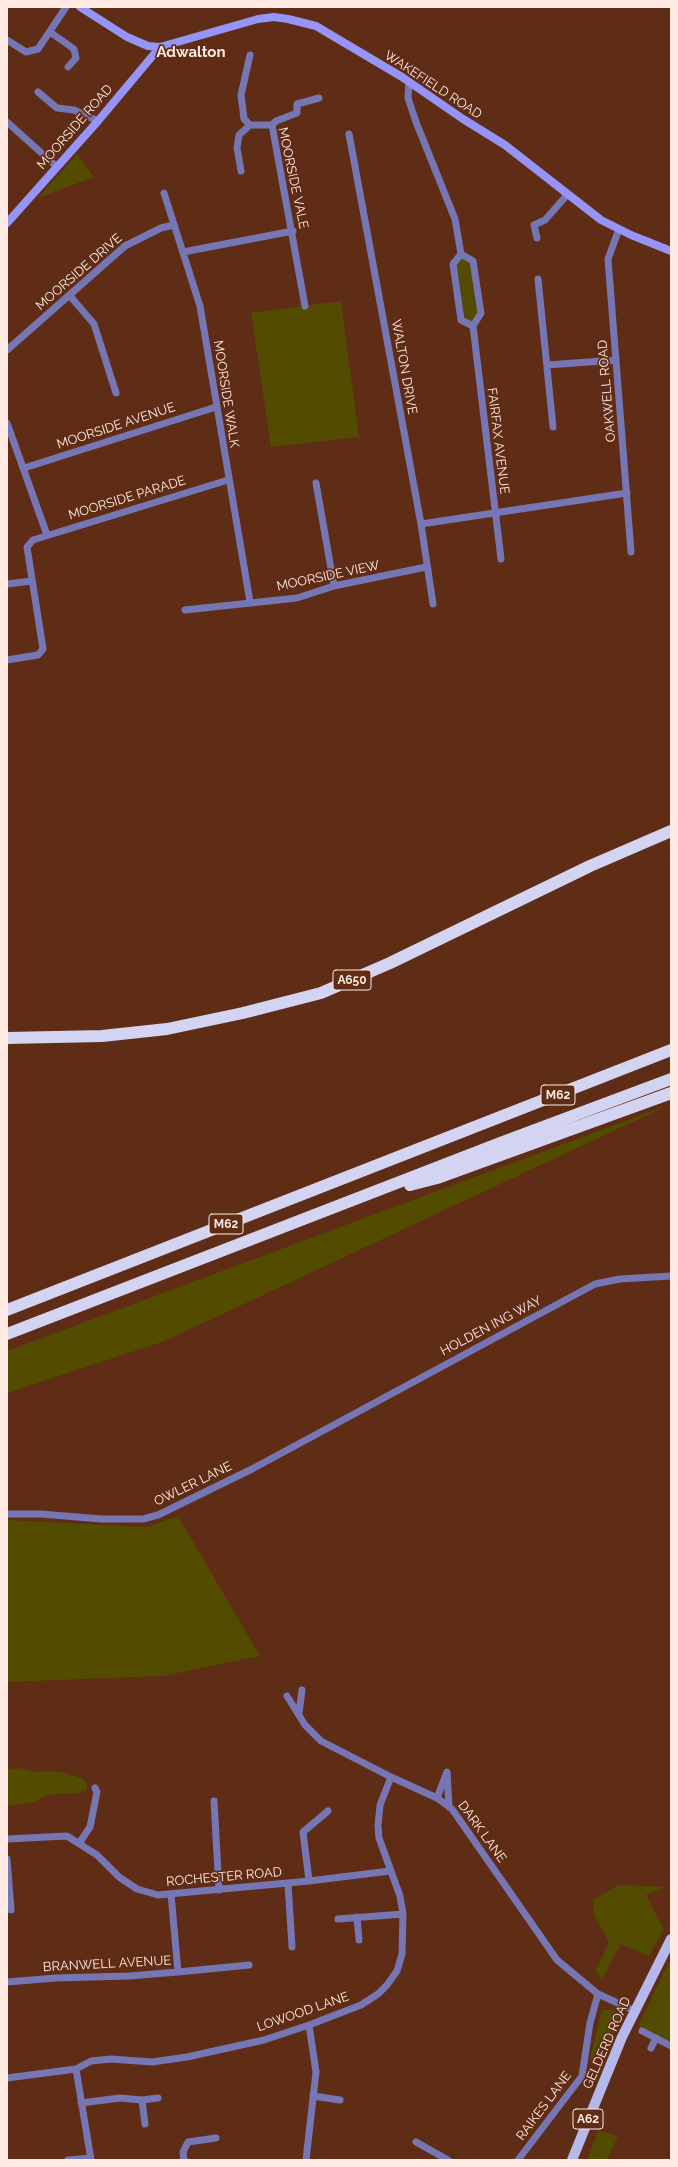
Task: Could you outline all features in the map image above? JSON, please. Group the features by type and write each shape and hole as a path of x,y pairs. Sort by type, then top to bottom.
{"highway":[{"name":"A650","path":"7,1038 102,1036 167,1029 243,1013 321,993 390,963 590,866 671,831"},
{"name":"M62","path":"7,1310 671,1050"},
{"name":"M62","path":"7,1334 671,1079"},
{"name":"M62","path":"345,1203 437,1178 671,1093"}],"main road":[{"path":"80,7 127,37 148,46 160,47"},
{"name":"WAKEFIELD ROAD","path":"160,47 243,22 274,17 288,19 324,30 409,82 504,145 539,170 601,220 671,251"},
{"name":"MOORSIDE ROAD","path":"7,223 56,166 98,121 160,47"},
{"name":"GELDERD ROAD","path":"572,2160 622,2037 671,1939"}],"street":[{"path":"7,40 26,52 32,52 38,49 66,7"},
{"path":"50,32 74,49 76,58 68,68"},
{"path":"241,171 237,148 240,135 250,125 244,119 241,95 250,55"},
{"path":"409,82 408,98 455,219 461,254 453,264 461,320 473,326"},
{"path":"38,92 57,108 74,110 98,121"},
{"path":"272,125 276,121 297,112 297,104 319,98"},
{"path":"7,122 56,166"},
{"name":"MOORSIDE VALE","path":"250,125 272,125 293,231 305,306"},
{"name":"WALTON DRIVE","path":"349,134 421,524 426,567 433,604"},
{"name":"MOORSIDE WALK","path":"164,193 200,306 228,480 250,602"},
{"path":"537,238 534,226 545,220 567,194"},
{"name":"MOORSIDE DRIVE","path":"7,349 70,296 124,246 161,228 174,224"},
{"name":"OAKWELL ROAD","path":"619,229 608,260 628,493 631,552"},
{"path":"183,252 293,231"},
{"name":"FAIRFAX AVENUE","path":"461,254 473,261 481,313 473,326 501,559"},
{"path":"538,279 554,427"},
{"path":"70,296 94,324 116,393"},
{"path":"547,365 616,360"},
{"name":"MOORSIDE AVENUE","path":"24,468 216,407"},
{"path":"7,424 47,535"},
{"name":"MOORSIDE PARADE","path":"32,581 27,547 33,540 228,480"},
{"path":"316,483 334,586"},
{"path":"421,524 628,493"},
{"name":"MOORSIDE VIEW","path":"186,610 297,598 334,586 426,567"},
{"path":"7,584 32,581 43,649 38,656 7,660"},
{"name":"HOLDEN ING WAY","path":"331,1425 595,1284 620,1280 671,1276"},
{"name":"OWLER LANE","path":"7,1514 41,1514 101,1519 143,1519 158,1515 252,1469 331,1425"},
{"path":"299,1713 302,1690"},
{"name":"DARK LANE","path":"287,1696 299,1713 304,1725 321,1741 391,1777 437,1798 449,1807 557,1960 598,1994 635,2010"},
{"path":"437,1798 447,1772 449,1807"},
{"name":"LOWOOD LANE","path":"7,2078 76,2069 91,2061 111,2058 152,2062 186,2057 264,2040 309,2025 361,2004 378,1994 387,1985 397,1971 402,1954 403,1914 400,1896 379,1838 378,1826 380,1805 391,1777"},
{"path":"80,1842 90,1827 97,1792 95,1788"},
{"path":"214,1800 220,1890"},
{"path":"309,1882 303,1832 328,1811"},
{"name":"ROCHESTER ROAD","path":"7,1839 67,1836 80,1842 97,1855 119,1877 137,1889 158,1895 309,1882 390,1871"},
{"path":"7,1859 11,1910"},
{"path":"288,1884 292,1947"},
{"name":"BRANWELL AVENUE","path":"7,1982 178,1972 171,1894"},
{"path":"338,1919 403,1914"},
{"path":"357,1917 359,1940"},
{"path":"178,1972 249,1965"},
{"name":"RAIKES LANE","path":"518,2160 582,2076 590,2022 598,1994"},
{"path":"306,2160 316,2060 309,2025"},
{"path":"642,2031 671,2046"},
{"path":"651,2048 656,2038"},
{"path":"68,2160 90,2159 76,2069"},
{"path":"313,2096 340,2100"},
{"path":"81,2103 120,2098 142,2100 158,2098"},
{"path":"142,2100 145,2124"},
{"path":"184,2160 183,2152 188,2142 216,2138"},
{"path":"416,2142 448,2160"}],"shaded area":[{"path":"77,154 94,177 38,198"},
{"path":"461,254 473,261 481,313 473,326 461,320 453,264"},
{"path":"341,301 359,437 271,447 251,313"},
{"path":"671,1104 165,1341 7,1393 7,1351"},
{"path":"178,1516 260,1656 163,1676 7,1682 7,1520 147,1527"},
{"path":"19,1768 34,1772 49,1771 66,1773 83,1779 86,1782 87,1790 78,1793 48,1795 34,1802 7,1806 7,1769"},
{"path":"619,1885 666,1887 646,1895 664,1929 649,1956 620,1944 602,1981 596,1970 609,1942 594,1916 594,1899"},
{"path":"671,1958 671,2042 638,2026"},
{"path":"602,2010 614,2010 620,2019 609,2045 589,2061"},
{"path":"598,2131 618,2136 607,2160 587,2160"}],"district":[{"name":"Adwalton","path":"191,52"}]}
